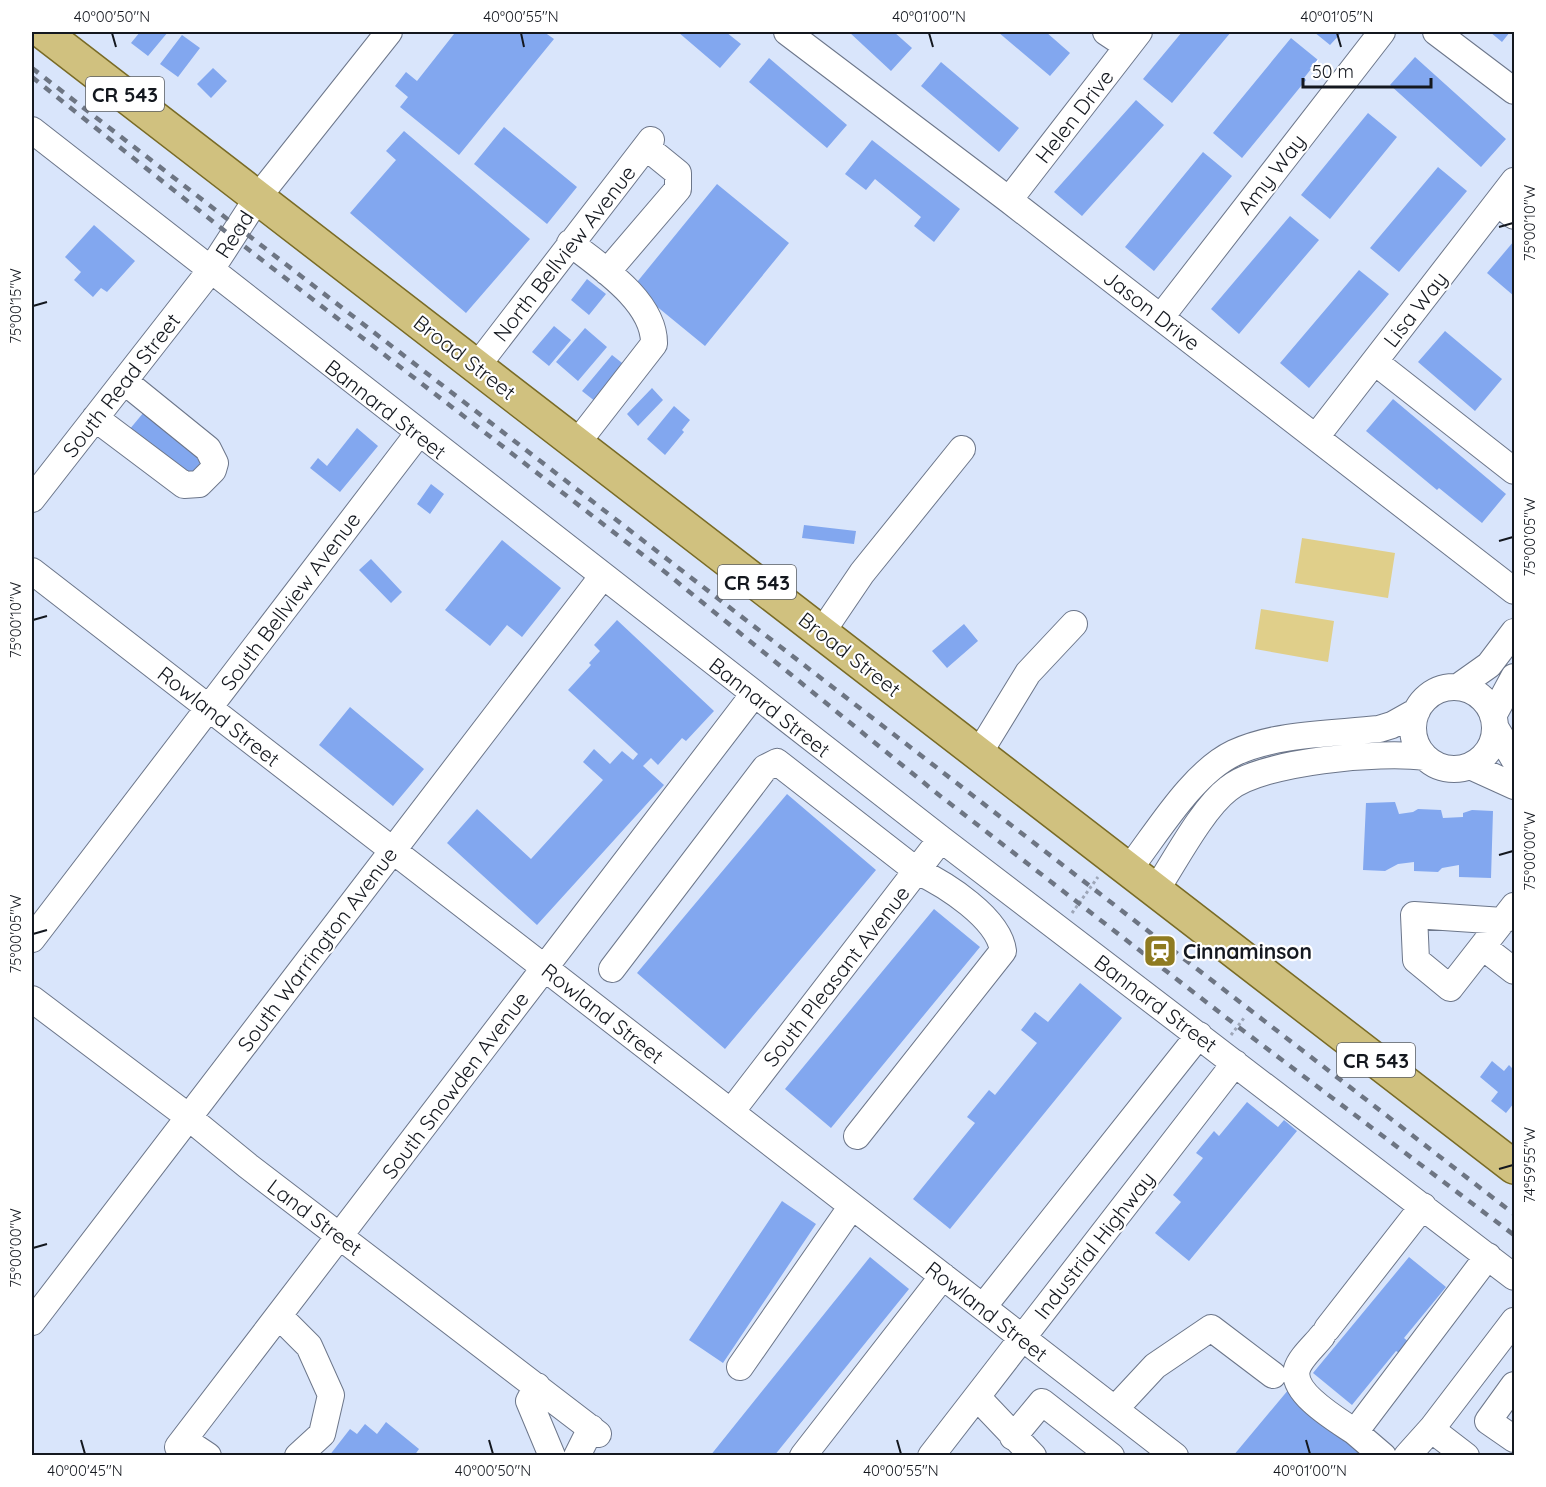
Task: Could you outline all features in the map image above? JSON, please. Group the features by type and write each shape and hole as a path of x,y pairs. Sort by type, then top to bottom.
{"main road":[{"name":"Broad Street","path":"45,32 1515,1167"}],"street":[{"name":"Read","path":"210,271 258,197 389,32"},
{"name":"Jason Drive","path":"787,32 1010,200 1515,591"},
{"path":"1106,32 1133,39"},
{"name":"Amy Way","path":"1161,317 1382,32"},
{"path":"1436,32 1513,88"},
{"name":"Helen Drive","path":"1010,200 1133,39"},
{"name":"Bannard Street","path":"32,130 417,434 941,839 1515,1277"},
{"name":"North Bellview Avenue","path":"477,366 570,243 649,144 678,173 678,189 607,272"},
{"name":"Lisa Way","path":"1316,437 1375,362 1506,209 1515,181"},
{"path":"570,243 607,272 647,314 654,331 654,344 577,443"},
{"name":"South Read Street","path":"32,499 210,271"},
{"path":"1375,362 1515,471"},
{"path":"95,418 184,484 199,484 213,470 215,464 208,448 124,381"},
{"name":"South Bellview Avenue","path":"32,939 417,434"},
{"path":"822,632 862,573 962,449"},
{"name":"Rowland Street","path":"32,571 1175,1455"},
{"name":"South Warrington Avenue","path":"32,1322 602,577"},
{"path":"979,753 1028,673 1074,624"},
{"path":"1458,687 1489,665 1515,632"},
{"path":"1515,677 1494,722 1494,738 1487,753 1470,766 1459,769 1440,767 1425,757 1414,740 1413,726 1417,711 1428,696 1443,688 1458,687 1474,692 1484,700 1494,722 1515,759"},
{"name":"South Snowden Avenue","path":"208,1455 181,1443 754,694"},
{"path":"1129,869 1197,782 1218,763 1233,754 1254,745 1379,729 1392,725 1417,711"},
{"path":"1156,890 1214,802 1231,786 1247,776 1270,768 1399,753 1425,757"},
{"path":"612,969 765,768 777,762 916,871 938,881 992,924 1001,939 1003,951 857,1136"},
{"path":"1218,763 1231,786"},
{"path":"1470,766 1515,786"},
{"name":"South Pleasant Avenue","path":"731,1112 941,839"},
{"path":"1509,913 1450,987 1416,960 1414,915 1509,913"},
{"path":"1483,947 1515,971"},
{"name":"Land Street","path":"32,999 189,1117 595,1431 577,1455"},
{"path":"983,1307 1199,1035"},
{"name":"Industrial Highway","path":"932,1455 1235,1063"},
{"path":"740,1367 852,1206"},
{"path":"1383,1455 1355,1432 1322,1410 1303,1392 1297,1378 1297,1369 1423,1206"},
{"path":"1355,1432 1488,1256"},
{"path":"803,1455 944,1276"},
{"path":"279,1316 309,1346 331,1395 322,1434 297,1455"},
{"path":"1407,1455 1433,1427 1515,1321"},
{"path":"1115,1410 1155,1366 1211,1328 1273,1375"},
{"path":"1515,1385 1488,1421 1515,1439"},
{"path":"537,1386 530,1401 552,1455"},
{"path":"977,1396 1013,1437 1033,1455"},
{"path":"1013,1437 1042,1402 1111,1455"},
{"path":"1433,1427 1440,1436 1466,1455"}],"shaded area":[{"path":"1302,538 1395,553 1388,598 1295,583"},
{"path":"1261,609 1334,621 1328,662 1255,649"}],"building":[{"path":"140,32 168,32 148,56 131,43"},
{"path":"451,32 544,32 554,39 459,155 400,107 408,97 395,86 406,72 417,81 454,34"},
{"path":"678,32 726,32 741,44 720,68"},
{"path":"849,32 894,32 912,48 891,71"},
{"path":"998,32 1046,32 1070,53 1050,76"},
{"path":"1182,32 1231,32 1172,103 1143,79"},
{"path":"1314,32 1342,32 1330,45"},
{"path":"1490,32 1510,32 1502,42"},
{"path":"182,35 200,48 178,77 160,64"},
{"path":"1291,38 1318,60 1304,78 1306,80 1242,158 1213,133"},
{"path":"1415,57 1506,139 1481,167 1390,85"},
{"path":"769,58 847,125 827,148 749,82"},
{"path":"941,62 1019,128 999,152 921,86"},
{"path":"213,68 227,81 211,98 197,84"},
{"path":"1136,100 1164,125 1082,216 1054,192"},
{"path":"1368,113 1397,137 1330,219 1301,195"},
{"path":"504,127 577,187 547,224 474,164"},
{"path":"404,131 530,239 466,313 350,213 396,160 386,151"},
{"path":"872,140 960,209 934,242 914,226 921,217 875,179 866,190 845,174"},
{"path":"1203,152 1232,176 1154,271 1125,247"},
{"path":"1438,167 1467,191 1399,272 1370,248"},
{"path":"717,184 789,243 705,346 633,287"},
{"path":"1290,216 1319,240 1239,334 1211,309"},
{"path":"94,225 135,261 107,292 101,288 93,297 74,280 81,272 65,257"},
{"path":"1514,241 1514,296 1487,273"},
{"path":"1359,270 1389,294 1309,388 1280,363"},
{"path":"587,279 606,294 589,315 571,300"},
{"path":"554,326 571,340 549,366 532,352"},
{"path":"585,328 607,347 578,381 556,362"},
{"path":"1445,331 1502,379 1475,411 1418,362"},
{"path":"612,355 626,366 596,402 582,391"},
{"path":"652,388 663,400 638,426 627,414"},
{"path":"1393,399 1506,494 1482,523 1439,488 1437,490 1366,431"},
{"path":"674,406 690,420 682,430 684,432 665,455 647,439"},
{"path":"144,412 206,461 191,479 129,430"},
{"path":"357,428 378,446 340,492 310,468 318,458 327,466"},
{"path":"431,484 444,494 430,514 417,504"},
{"path":"804,525 856,531 854,544 802,538"},
{"path":"502,540 561,588 522,637 507,625 490,646 445,610"},
{"path":"371,559 402,592 391,603 359,570"},
{"path":"617,620 714,711 686,741 682,738 658,765 651,758 643,766 664,785 537,925 447,843 477,809 531,859 603,780 583,762 594,749 610,764 622,751 633,760 638,754 568,690 591,665 589,663 600,651 594,645"},
{"path":"964,624 978,641 947,668 932,651"},
{"path":"350,707 424,769 393,806 319,745"},
{"path":"787,794 876,870 725,1049 637,973"},
{"path":"1395,802 1399,814 1418,809 1441,810 1443,818 1463,817 1463,813 1472,810 1493,811 1491,878 1459,877 1459,865 1442,868 1438,872 1414,871 1414,862 1398,864 1385,871 1363,870 1366,803"},
{"path":"934,909 980,947 831,1128 785,1089"},
{"path":"1080,983 1122,1018 950,1229 913,1199 975,1123 967,1117 989,1090 995,1095 1037,1043 1021,1030 1035,1012 1048,1022"},
{"path":"1492,1061 1504,1071 1509,1065 1514,1070 1514,1103 1506,1113 1491,1101 1498,1092 1480,1077"},
{"path":"1247,1102 1278,1127 1284,1120 1297,1131 1189,1261 1155,1233 1181,1202 1173,1195 1203,1158 1196,1153 1214,1131 1219,1136"},
{"path":"782,1201 816,1224 723,1363 689,1340"},
{"path":"870,1257 909,1289 774,1456 710,1456"},
{"path":"1409,1257 1446,1287 1404,1338 1410,1343 1401,1354 1396,1351 1352,1405 1313,1373"},
{"path":"1289,1389 1369,1456 1233,1456"},
{"path":"386,1422 419,1449 414,1456 329,1456 350,1429 357,1434 365,1424 377,1434"}],"railway":[{"path":"32,68 1514,1214"},
{"path":"32,77 231,236 665,572 939,795 1241,1029 1514,1235"}],"place":[{"name":"Cinnaminson","path":"1160,951"}]}
